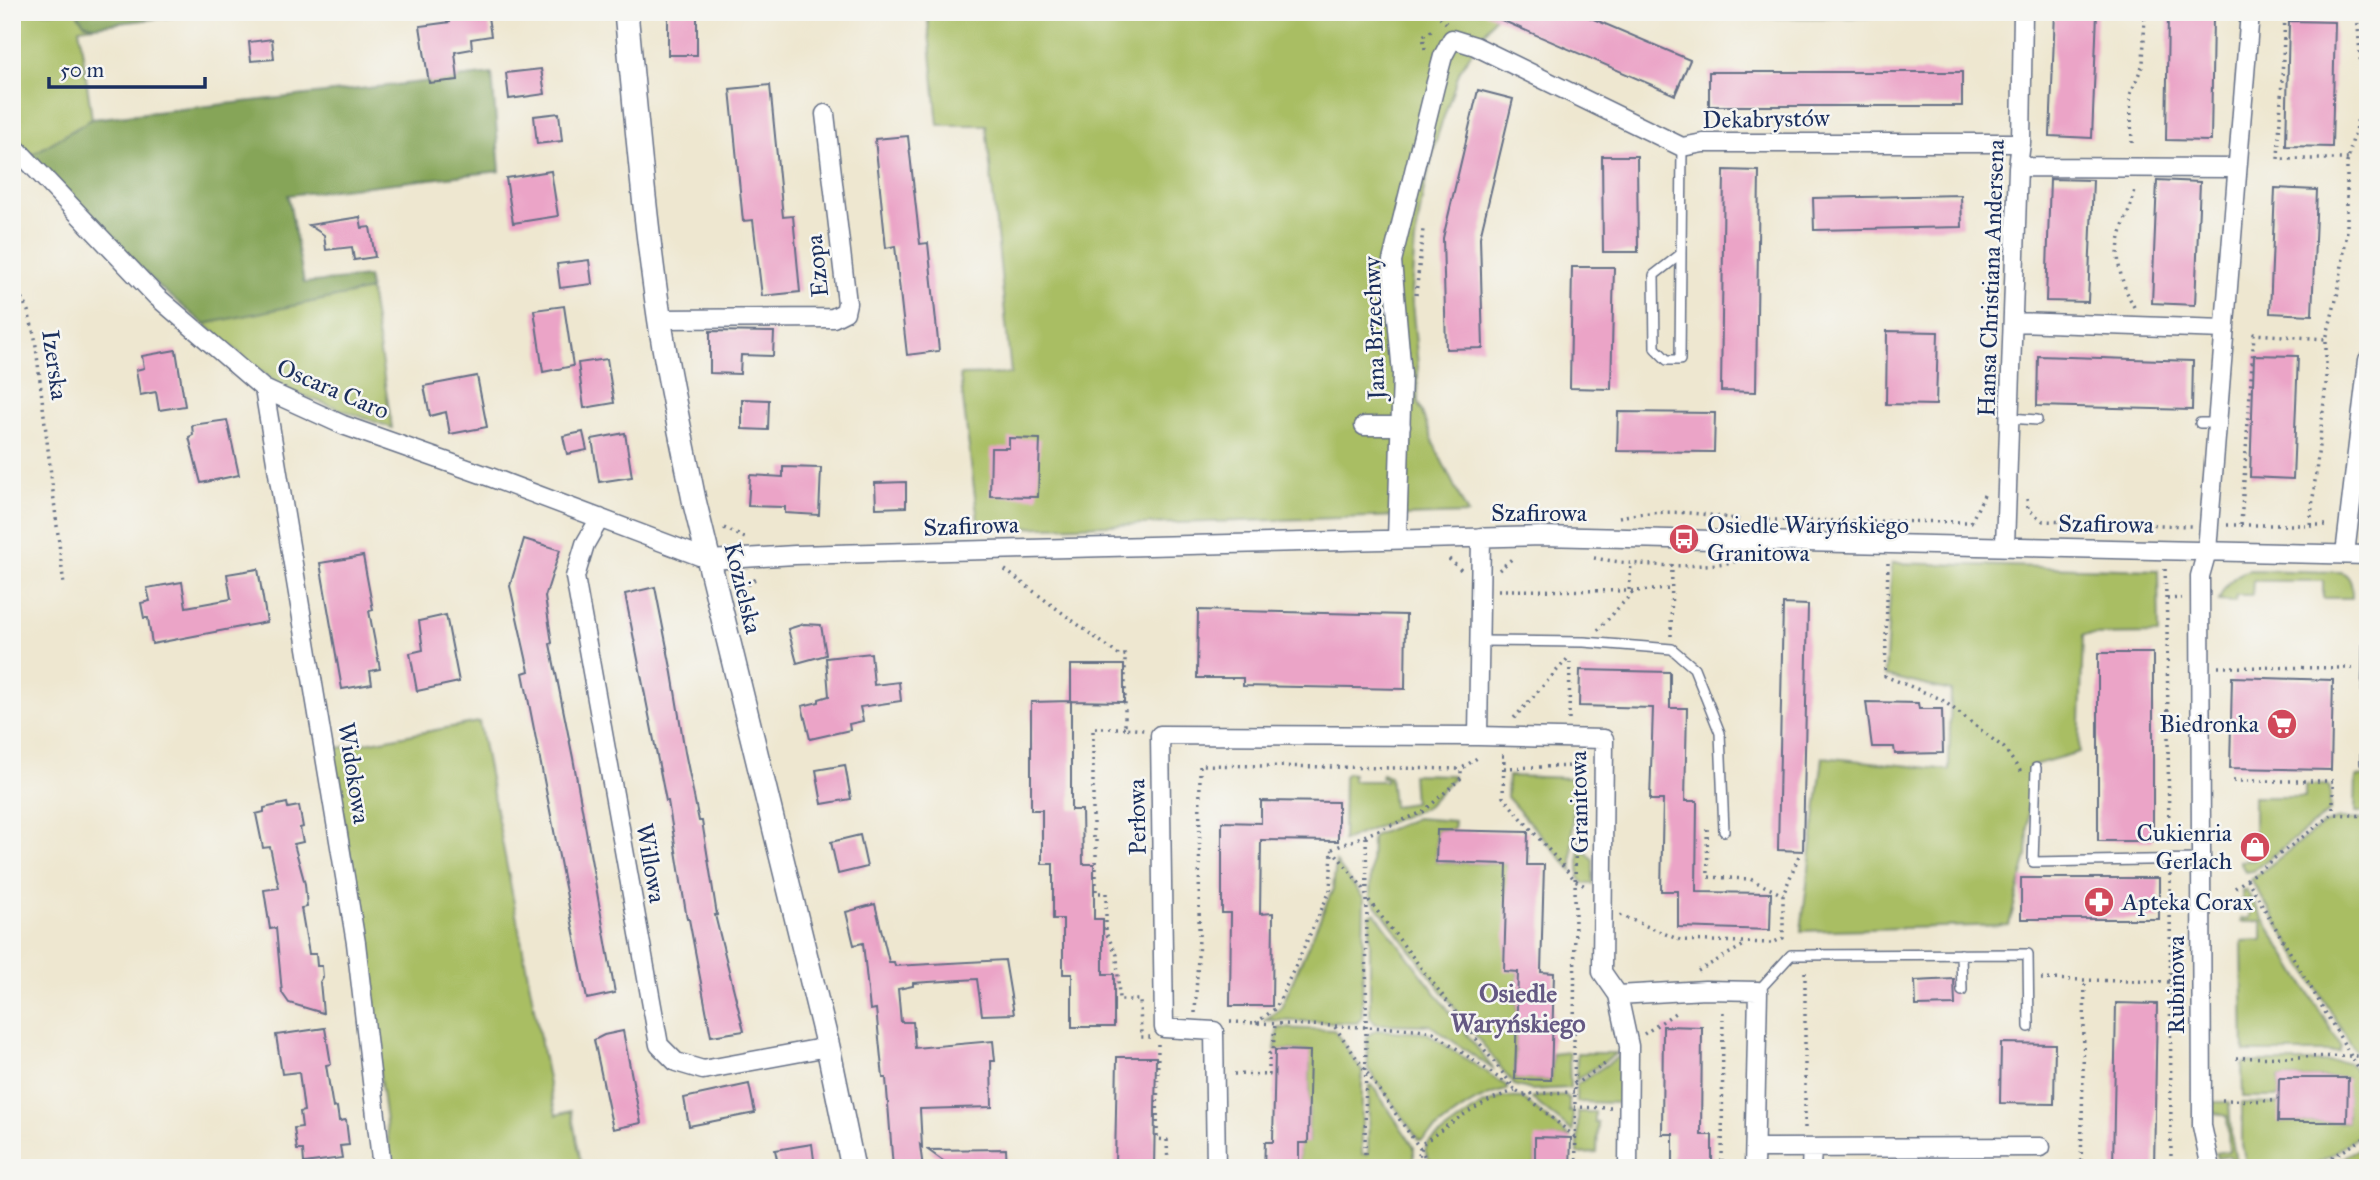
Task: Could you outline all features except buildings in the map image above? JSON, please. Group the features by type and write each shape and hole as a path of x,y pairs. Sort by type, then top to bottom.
{"street":[{"name":"Kozielska","path":"626,12 646,214 676,410 709,560 828,1047 853,1168"},
{"name":"Hansa Christiana Andersena","path":"2005,546 2021,143 2023,12"},
{"name":"Rubinowa","path":"2211,1168 2202,1126 2200,576 2207,551 2209,423 2225,329 2250,12"},
{"name":"Dekabrystów","path":"1452,39 1475,46 1682,147 1703,143 2021,143"},
{"name":"Jana Brzechwy","path":"1397,539 1402,373 1392,261 1443,56 1452,39"},
{"name":"Ezopa","path":"660,318 833,318 845,312 847,303 825,114"},
{"name":"Oscara Caro","path":"12,144 156,296 264,389 343,425 709,560"},
{"path":"2018,167 2236,169"},
{"path":"2014,322 2225,329"},
{"path":"2346,554 2360,491 2368,360"},
{"name":"Widokowa","path":"264,389 356,943 382,1168"},
{"path":"1364,426 1401,426"},
{"name":"Willowa","path":"600,518 585,544 575,577 659,1045 676,1062 702,1070 828,1047"},
{"name":"Szafirowa","path":"709,560 795,555 1554,536 2368,555"},
{"path":"1160,735 1478,736 1481,537"},
{"name":"Perłowa","path":"1160,735 1164,1028 1214,1031 1216,1168"},
{"name":"Granitowa","path":"1478,736 1604,739 1602,972 1618,995 1629,1046 1628,1168"},
{"path":"1618,995 1705,990 1758,991 1754,1168"},
{"path":"1755,1148 1808,1141 2041,1147"},
{"path":"1808,1141 1811,1168"}],"lane":[{"path":"1681,254 1654,275 1655,348 1667,360 1680,360 1681,254 1682,147"},
{"path":"2010,418 2037,419"},
{"path":"2365,763 2368,625"},
{"path":"1478,641 1584,642 1672,649 1694,668 1720,733 1724,831"},
{"path":"2036,768 2033,862 2200,859"},
{"path":"1962,954 1962,991"},
{"path":"1758,991 1791,955 2028,954 2029,1027"}],"path":[{"path":"2132,143 2130,95 2143,64 2145,12"},
{"path":"2310,525 2326,384 2326,339 2338,292 2347,231 2348,159 2363,98 2357,12"},
{"path":"2285,16 2278,159 2348,159"},
{"path":"2136,181 2134,199 2122,229 2119,270 2122,283 2144,326"},
{"name":"Izerska","path":"12,279 28,311 35,338 64,586"},
{"path":"2242,524 2255,334 2326,339"},
{"path":"1780,519 1971,522 1986,493 1986,485"},
{"path":"2027,498 2028,509 2043,522 2330,525 2333,522"},
{"path":"718,521 734,534 756,539"},
{"path":"1888,561 1885,676 1941,699 2004,748 2025,777 2035,800"},
{"path":"1594,634 1631,591 1631,563"},
{"path":"998,564 1120,656 1125,655 1125,728"},
{"path":"1671,638 1672,564"},
{"path":"739,606 745,588 763,573"},
{"path":"1491,590 1671,589"},
{"path":"2171,1168 2167,599 2190,598"},
{"path":"1562,650 1576,650"},
{"path":"1512,721 1570,656 1569,727"},
{"path":"2216,667 2367,668"},
{"path":"1160,735 1139,728 1093,728 1096,893 1106,893 1106,933 1117,955 1119,1000 1140,1000 1141,1037 1158,1038 1157,1139 1167,1140 1168,1168"},
{"path":"1575,755 1576,1168"},
{"path":"1199,1019 1195,1013 1199,938 1200,765 1461,769 1481,756"},
{"path":"1504,756 1503,797 1575,880 1586,887"},
{"path":"1504,768 1576,766"},
{"path":"1332,849 1423,812 1461,778 1461,769"},
{"path":"2233,781 2333,781 2333,814"},
{"path":"2235,888 2333,814 2368,816"},
{"path":"1707,822 1707,877 1750,879 1783,895"},
{"path":"1365,1154 1366,837"},
{"path":"1332,849 1516,1090"},
{"path":"1255,1023 1276,1008 1330,891 1332,849"},
{"path":"1613,912 1680,940 1772,943 1783,938 1783,895 1800,853"},
{"path":"2247,880 2368,1084"},
{"path":"1694,973 1748,943"},
{"path":"1805,973 1808,1141"},
{"path":"2028,979 2170,982"},
{"path":"2081,1168 2085,980"},
{"path":"1640,1038 1683,1008"},
{"path":"1722,1008 1722,1168"},
{"path":"1224,1022 1365,1026 1433,1032 1523,1094 1575,1137"},
{"path":"1232,1074 1269,1074 1269,1054 1273,1051 1275,1024"},
{"path":"1334,1026 1431,1168"},
{"path":"2236,1058 2368,1056"},
{"path":"1574,1085 1605,1064"},
{"path":"1414,1168 1422,1144 1470,1109 1516,1090"},
{"path":"1523,1094 1574,1092"},
{"path":"2236,1100 2279,1101"},
{"path":"1574,1107 1599,1107"},
{"path":"2314,1168 2368,1136"}],"shaded area":[{"path":"2368,440 2368,538 2360,528 2358,517"}],"green space":[{"path":"12,12 76,12 84,23 94,26 79,28 92,119 30,156 12,144"},
{"path":"76,12 212,12 94,26 84,23"},
{"path":"927,12 1498,12 1460,70 1438,134 1424,188 1415,241 1411,291 1418,366 1418,402 1437,451 1468,514 979,529 960,375 1011,374 986,125 938,125"},
{"path":"1696,12 1891,12 1891,17 1714,18"},
{"path":"492,74 500,171 288,195 304,283 368,277 370,290 204,324 157,285 30,156 92,119"},
{"path":"370,290 392,428 293,392 271,379 204,324"},
{"path":"1892,563 2158,570 2159,634 2083,635 2079,752 2030,766 2027,856 2009,925 1801,931 1823,757 1949,770 1951,691 1885,676"},
{"path":"2249,570 2341,572 2349,579 2352,598 2323,598 2323,581 2253,581 2252,595 2236,595 2235,602 2219,601 2230,581"},
{"path":"479,722 551,1095 556,1115 571,1111 582,1168 392,1168 363,946 333,749"},
{"path":"1353,774 1353,781 1386,781 1387,778 1381,777 1382,774 1390,776 1393,806 1414,803 1412,774 1452,775 1453,778 1426,807 1343,841 1344,776"},
{"path":"1508,776 1573,778 1572,871 1507,797"},
{"path":"2368,776 2368,813 2355,812 2356,777"},
{"path":"2305,785 2327,785 2330,788 2330,811 2253,871 2245,872 2240,861 2254,860 2254,797 2305,797"},
{"path":"1416,818 1454,821 1453,830 1437,830 1436,862 1507,864 1518,972 1515,1079 1551,1080 1552,1054 1569,1052 1570,1088 1531,1090 1514,1085 1370,897 1372,838"},
{"path":"2340,819 2368,820 2368,1052 2357,1052 2353,1048 2251,880 2323,824"},
{"path":"1579,851 1586,852 1593,860 1593,884 1585,884 1579,878"},
{"path":"1336,862 1364,899 1362,1017 1357,1023 1265,1020 1281,1008 1333,889"},
{"path":"2242,890 2246,890 2341,1046 2339,1052 2244,1052 2242,941 2262,940 2262,922 2241,922 2241,919 2250,918 2250,900 2242,900"},
{"path":"1375,913 1494,1070 1430,1025 1376,1024 1370,1017 1370,915"},
{"path":"1278,1028 1334,1030 1362,1071 1362,1154 1368,1154 1369,1086 1372,1085 1414,1147 1410,1168 1299,1168 1299,1143 1308,1142 1310,1051 1275,1050"},
{"path":"1376,1030 1427,1033 1507,1086 1507,1090 1472,1104 1419,1140 1368,1069 1367,1036"},
{"path":"1577,1053 1617,1053 1576,1080"},
{"path":"1621,1055 1621,1103 1576,1102 1576,1085"},
{"path":"2247,1062 2348,1062 2355,1068 2364,1084 2368,1129 2330,1156 2307,1168 2247,1168 2242,1145 2242,1103 2279,1104 2279,1122 2347,1122 2347,1078 2279,1078 2279,1097 2243,1097 2242,1065"},
{"path":"1565,1095 1569,1099 1569,1112 1573,1111 1573,1132 1532,1099"},
{"path":"1503,1097 1522,1098 1571,1138 1536,1138 1535,1168 1434,1168 1425,1151 1427,1144 1480,1106"},
{"path":"2214,1102 2229,1102 2237,1168 2233,1168 2230,1156 2218,1158 2216,1153 2229,1151 2227,1116 2214,1113"},
{"path":"1578,1112 1595,1112 1595,1123 1598,1123 1597,1153 1578,1154"},
{"path":"2368,1142 2368,1168 2329,1168"}],"place":[{"name":"Osiedle Waryńskiego Granitowa","path":"1684,539"},
{"name":"Biedronka","path":"2282,724"},
{"name":"Cukienria Gerlach","path":"2255,847"},
{"name":"Apteka Corax","path":"2099,902"}],"district":[{"name":"Osiedle Waryńskiego","path":"1518,1008"}]}
